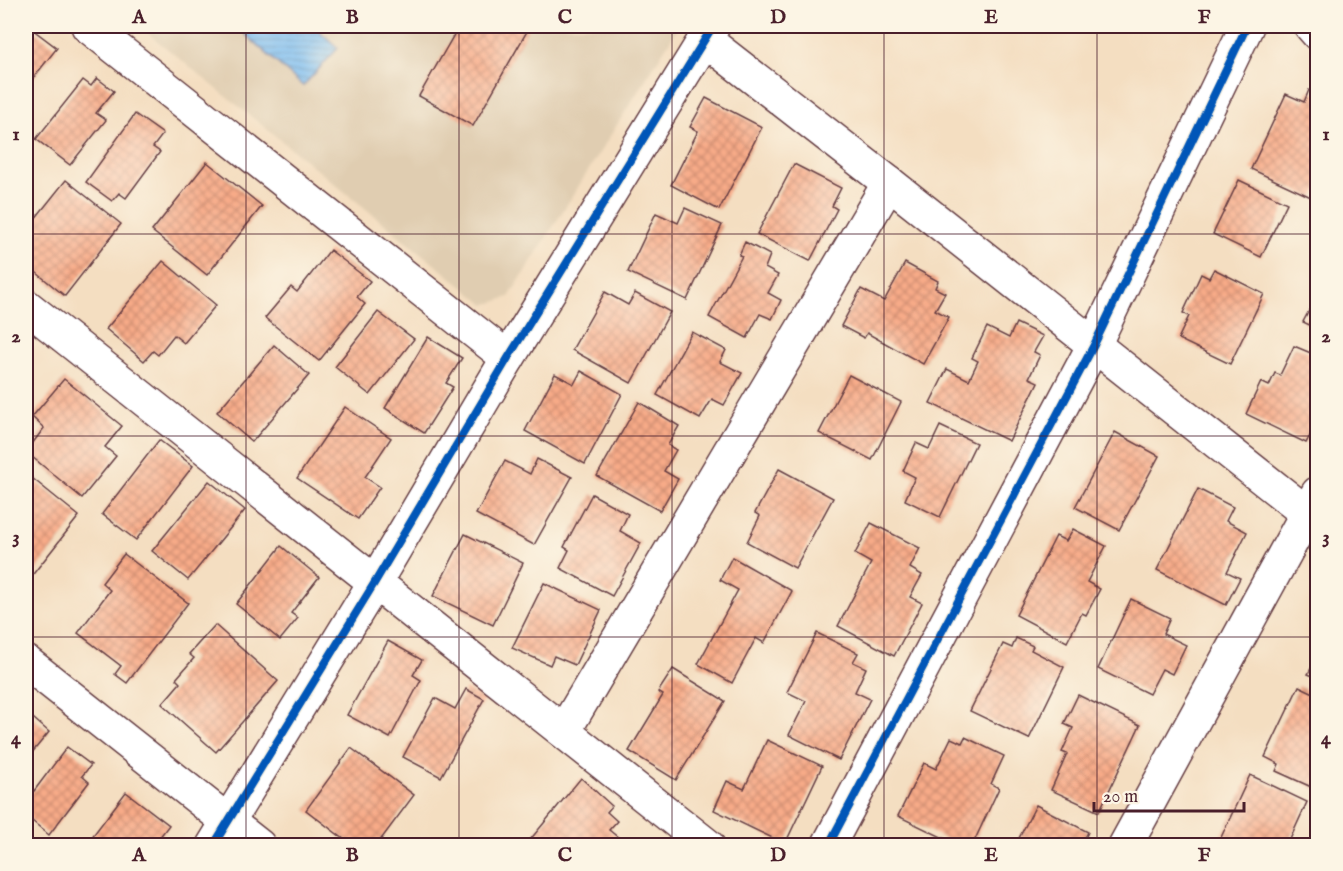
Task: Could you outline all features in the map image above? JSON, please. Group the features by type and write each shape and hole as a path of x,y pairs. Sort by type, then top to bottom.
{"street":[{"path":"88,26 508,358"},
{"path":"828,846 1094,345 1247,26"},
{"path":"1311,26 1317,34"},
{"path":"220,833 708,32 889,183 1094,345 1314,509 1125,846"},
{"path":"564,731 889,183"},
{"path":"26,306 708,846"},
{"path":"26,662 220,833 259,846"}],"shaded area":[{"path":"139,26 679,26 509,297 485,305"}],"water":[{"path":"236,26 314,26 338,48 303,86"}],"building":[{"path":"28,26 57,48 26,87 26,29"},
{"path":"459,26 530,26 473,126 419,96"},
{"path":"97,78 114,91 96,113 106,120 70,165 36,139 83,80 91,86"},
{"path":"1309,90 1318,94 1318,188 1313,198 1251,169 1286,94 1304,102"},
{"path":"706,98 762,127 719,210 671,185 698,131 690,127"},
{"path":"135,114 163,134 153,147 160,152 126,198 119,193 112,201 86,182"},
{"path":"207,162 262,206 207,275 152,231"},
{"path":"794,164 841,188 832,206 837,209 810,261 757,234"},
{"path":"66,180 121,224 65,296 26,264 26,230"},
{"path":"1239,180 1287,203 1261,257 1213,234"},
{"path":"685,208 722,225 687,300 628,272 656,213 678,223"},
{"path":"745,242 770,255 765,268 778,275 768,293 781,300 772,319 760,314 747,338 709,317 742,256 739,255"},
{"path":"330,250 370,281 357,297 365,304 319,361 265,318 291,287 297,292"},
{"path":"163,261 216,305 184,343 174,335 158,355 153,351 144,361 106,329"},
{"path":"905,263 938,281 935,288 945,293 935,310 949,317 923,364 867,333 864,338 841,326 861,289 884,301"},
{"path":"1214,269 1264,294 1230,364 1178,339 1189,316 1183,313 1201,274 1209,278"},
{"path":"605,292 628,305 635,293 670,312 631,383 572,350"},
{"path":"1318,294 1318,329 1303,322"},
{"path":"378,312 414,339 370,395 335,367"},
{"path":"1016,323 1043,336 1034,352 1040,355 1029,378 1038,382 1009,441 930,403 947,369 969,380 978,361 972,358 987,327 1009,338"},
{"path":"692,332 726,350 720,362 742,373 724,405 712,399 700,419 657,395"},
{"path":"428,337 462,358 446,383 453,387 424,433 385,408"},
{"path":"274,345 309,375 252,442 217,412"},
{"path":"1294,346 1318,356 1318,421 1306,443 1246,414 1261,382 1269,386 1275,373 1280,375"},
{"path":"581,371 622,394 585,464 525,431 555,374 574,384"},
{"path":"849,375 901,402 872,460 819,433"},
{"path":"64,379 122,426 105,447 116,456 82,498 26,452 44,428 32,417"},
{"path":"639,402 679,426 668,445 676,450 664,471 678,479 660,511 597,476"},
{"path":"345,407 391,438 365,477 380,487 358,519 297,478"},
{"path":"940,426 976,443 940,517 905,500 915,477 903,471 916,443 929,449"},
{"path":"1115,432 1159,456 1119,530 1075,507"},
{"path":"159,440 193,466 136,540 102,514"},
{"path":"537,459 572,477 534,545 476,514 505,461 530,474"},
{"path":"779,469 833,498 795,568 747,542 760,516 755,513"},
{"path":"27,474 79,516 26,583 26,476"},
{"path":"209,481 245,510 188,580 152,551"},
{"path":"1198,489 1233,507 1226,521 1247,532 1227,572 1240,578 1226,605 1157,570"},
{"path":"592,494 628,514 620,531 641,543 612,596 560,568 569,550 564,547"},
{"path":"871,523 920,548 910,568 922,575 910,597 922,603 894,656 838,626 871,563 855,554"},
{"path":"1073,529 1106,546 1087,582 1100,589 1086,615 1082,613 1067,642 1016,615 1056,536 1066,541"},
{"path":"465,534 523,563 493,625 433,596"},
{"path":"281,546 319,577 291,613 298,618 280,640 236,604"},
{"path":"124,554 188,603 127,683 115,674 121,666 78,633 110,590 102,583"},
{"path":"732,557 792,591 764,643 756,638 732,683 698,664 738,590 720,580"},
{"path":"544,583 601,610 575,665 554,656 550,665 512,648"},
{"path":"1131,599 1170,618 1163,634 1186,645 1172,674 1162,669 1149,694 1098,669"},
{"path":"215,625 278,681 216,752 162,704 180,683 176,679 194,658 189,654"},
{"path":"817,633 858,653 853,662 866,668 855,692 870,699 839,760 789,735 806,701 787,692"},
{"path":"1016,638 1033,646 1031,650 1064,667 1029,739 970,711 1003,644 1012,648"},
{"path":"388,641 422,660 413,675 421,680 390,738 347,715"},
{"path":"1318,655 1318,678 1308,674"},
{"path":"673,669 725,701 676,780 629,751 663,695 658,692"},
{"path":"1299,686 1318,695 1318,790 1276,771 1279,764 1265,757"},
{"path":"466,689 484,699 441,777 403,757 435,698 455,709"},
{"path":"1078,695 1140,725 1099,812 1051,790 1067,754 1062,752 1073,728 1064,724"},
{"path":"26,712 49,732 26,760"},
{"path":"965,737 1004,756 991,784 999,788 972,846 960,846 898,816 924,763 936,769 951,738 962,743"},
{"path":"767,740 822,766 785,844 714,810 727,781 744,789"},
{"path":"67,747 91,765 82,776 89,782 49,835 26,816 26,793 30,787 34,791"},
{"path":"351,748 414,795 376,846 353,846 306,810"},
{"path":"1250,775 1307,802 1287,846 1217,846"},
{"path":"581,778 612,806 607,812 617,821 609,830 620,839 615,846 525,846"},
{"path":"126,792 169,825 153,846 85,846"},
{"path":"1036,805 1088,832 1081,846 1015,846"}],"cycle path":[{"path":"213,846 375,582 508,358 713,26"},
{"path":"828,846 1094,345 1247,26"}]}
